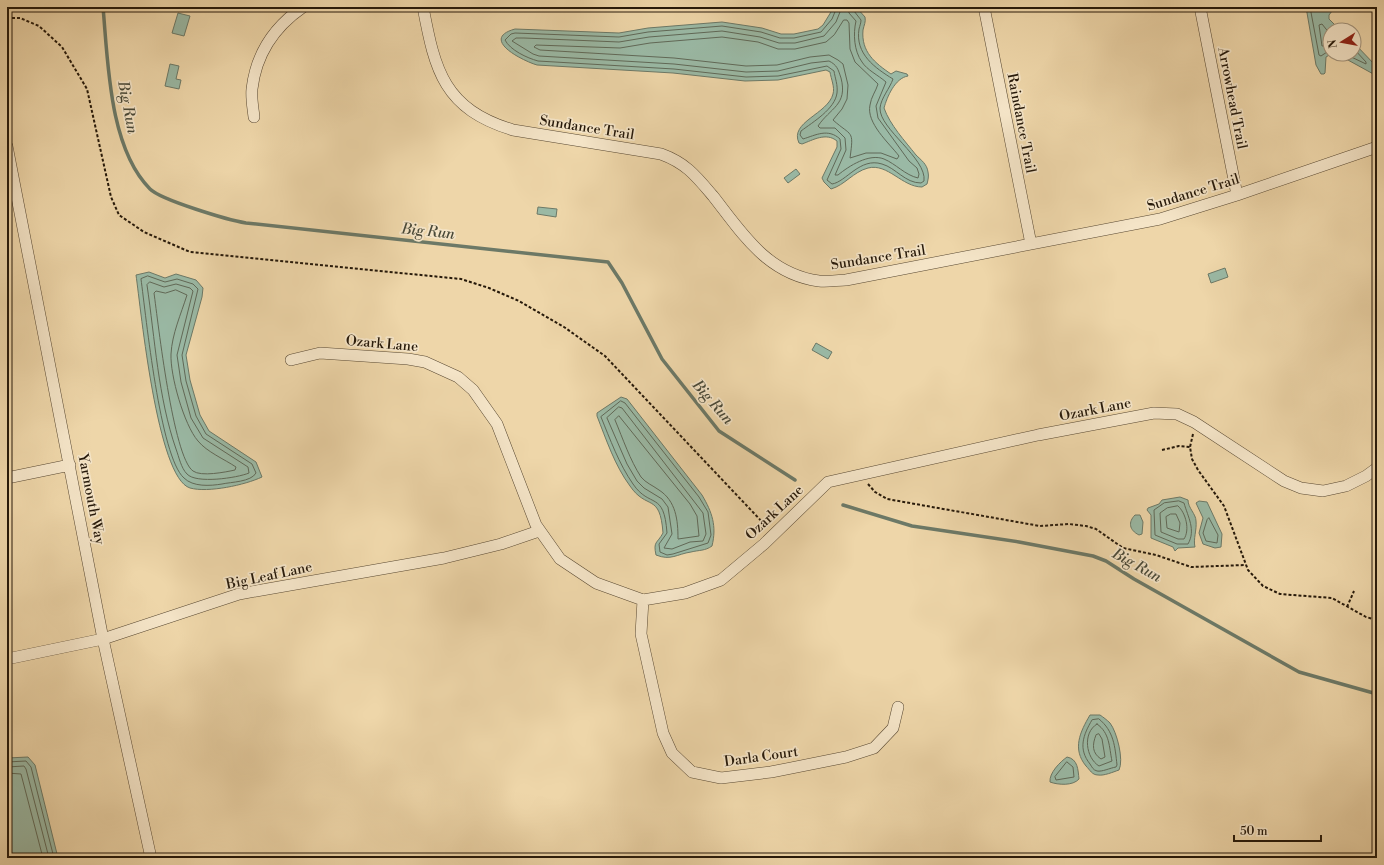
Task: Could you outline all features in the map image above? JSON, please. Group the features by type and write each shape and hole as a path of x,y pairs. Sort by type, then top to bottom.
{"street":[{"path":"254,117 252,90 257,64 271,36 289,16 303,7"},
{"name":"Sundance Trail","path":"423,7 431,48 437,68 448,87 465,107 492,124 513,130 662,154 678,160 695,174 758,252 779,268 819,281 846,280 1160,219 1237,195 1377,147"},
{"name":"Raindance Trail","path":"984,7 1031,244"},
{"name":"Arrowhead Trail","path":"1200,7 1237,195"},
{"name":"Yarmouth Way","path":"7,146 10,177 70,465 104,639 151,858"},
{"name":"Ozark Lane","path":"291,360 320,352 408,359 425,362 458,377 473,390 497,424 536,525 560,559 596,583 643,600 685,593 721,580 774,534 828,482 1038,435 1154,413 1177,414 1198,424 1284,481 1302,488 1323,491 1346,486 1366,476 1377,468"},
{"path":"7,478 70,465"},
{"name":"Big Leaf Lane","path":"7,659 104,639 239,594 444,558 501,544 539,531"},
{"name":"Darla Court","path":"643,600 640,634 663,733 672,753 692,772 721,778 771,772 846,757 874,748 893,728 898,707"}],"path":[{"path":"7,18 20,18 39,26 62,47 87,89 110,197 119,215 132,224 144,232 190,252 461,279 474,282 514,299 564,327 605,356 774,534"},
{"path":"1198,424 1190,440 1192,459 1198,470 1224,506 1246,565 1262,586 1280,594 1332,598 1366,617 1377,620"},
{"path":"1162,450 1177,446 1190,446"},
{"path":"863,475 875,492 887,499 1040,526 1069,524 1086,526 1096,530 1123,548 1156,555 1191,567 1246,565"},
{"path":"1347,607 1354,591"}],"water":[{"path":"834,7 856,7 865,17 863,38 864,45 870,56 891,74 896,71 907,74 908,76 903,77 895,84 889,94 884,108 898,133 916,155 924,162 928,174 928,181 927,184 922,187 915,186 889,172 875,167 868,168 853,175 841,185 831,189 824,182 822,178 837,147 837,141 833,138 824,137 802,144 799,143 797,136 799,129 830,101 833,94 833,86 830,72 826,70 778,80 745,81 673,73 537,65 523,59 507,49 502,44 501,38 505,33 515,29 619,33 648,28 722,22 762,28 781,34 794,34 818,29 823,25"},
{"path":"1306,7 1335,7 1329,15 1329,19 1332,22 1322,22 1322,62 1326,62 1324,74 1321,74 1316,65"},
{"path":"178,13 190,16 184,36 172,33"},
{"path":"1362,51 1377,67 1377,76 1352,62 1362,62"},
{"path":"170,64 179,66 176,79 181,80 179,89 165,86"},
{"path":"796,169 800,174 788,183 784,178"},
{"path":"538,207 557,209 556,217 537,214"},
{"path":"1225,268 1228,277 1211,283 1208,274"},
{"path":"149,272 165,278 176,274 196,280 203,288 202,297 186,355 190,380 200,415 209,431 256,462 262,477 246,483 206,490 190,488 178,477 168,455 152,391 136,275"},
{"path":"816,343 832,352 828,359 812,350"},
{"path":"621,397 627,399 702,495 711,513 714,526 712,546 709,548 670,557 661,557 656,555 655,545 663,533 659,512 656,507 636,494 630,486 611,452 597,416 597,413"},
{"path":"1180,497 1188,500 1189,506 1196,518 1194,541 1195,547 1178,548 1175,551 1173,547 1151,538 1151,515 1147,510 1148,508 1159,504 1162,500"},
{"path":"1199,501 1207,502 1222,534 1221,547 1215,548 1203,544 1199,533 1203,518 1196,503"},
{"path":"1135,515 1140,515 1143,522 1142,534 1139,535 1131,528 1131,520"},
{"path":"1090,715 1100,715 1113,727 1121,760 1119,770 1096,775 1091,772 1082,760 1078,747 1079,740"},
{"path":"28,757 35,765 58,858 7,858 7,758"},
{"path":"1067,757 1071,758 1075,762 1078,769 1079,779 1073,783 1065,784 1050,782 1053,771"}],"waterway":[{"name":"Big Run","path":"103,7 109,78 118,128 126,151 136,172 150,189 167,199 180,204 246,223 608,262 622,283 662,359 719,431 795,480"},
{"name":"Big Run","path":"843,505 912,526 1019,542 1093,556 1106,561 1134,579 1299,672 1377,694"}]}
